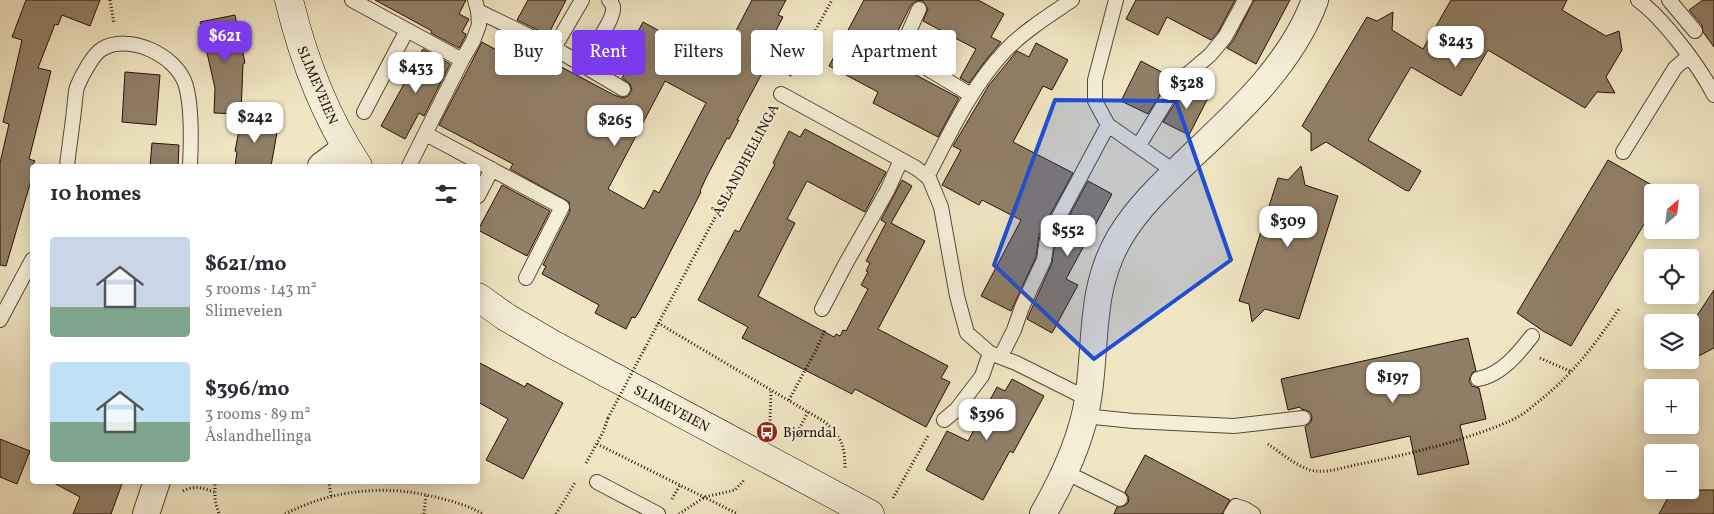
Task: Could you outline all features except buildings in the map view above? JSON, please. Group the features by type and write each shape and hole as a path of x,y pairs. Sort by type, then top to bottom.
{"street":[{"name":"SLIMEVEIEN","path":"288,0 299,42 309,69 352,156"},
{"path":"1043,514 1064,472 1078,437 1086,408 1096,304 1104,271 1119,238 1137,212 1260,89 1297,36 1315,0"},
{"path":"327,164 352,156"},
{"name":"SLIMEVEIEN","path":"480,299 528,331 880,508"},
{"path":"146,514 168,487"}],"lane":[{"path":"352,0 462,60"},
{"path":"562,34 582,0"},
{"path":"604,30 613,13 613,7 609,0"},
{"path":"927,177 971,95 985,74 1006,49 1072,0"},
{"path":"1116,0 1095,80 1095,101 1108,124 1175,172"},
{"path":"1139,146 1177,83 1210,55 1226,37 1245,0"},
{"path":"1638,0 1665,26 1696,64 1714,95"},
{"path":"1669,0 1695,31"},
{"path":"477,5 522,30"},
{"path":"410,164 473,41 479,25 477,5"},
{"path":"919,9 900,52 971,95"},
{"path":"364,112 407,30"},
{"path":"67,164 77,88 89,65 102,49 118,45 136,45 156,52 173,63 185,83 190,111 190,164"},
{"path":"1622,152 1675,68 1689,56"},
{"path":"600,75 623,89"},
{"name":"ÅSLANDHELLINGA","path":"781,94 902,160 927,177 935,190 941,206 961,316 968,333 982,347 1086,408 1133,422 1234,426 1303,418"},
{"path":"944,420 956,410 1014,330 1022,307 1044,260 1047,238 1108,124"},
{"path":"426,134 562,207 526,278"},
{"path":"822,309 887,192 902,160"},
{"path":"480,192 492,169"},
{"path":"0,320 30,264"},
{"path":"1478,379 1486,377 1508,363 1532,336"},
{"path":"1064,472 1120,500"},
{"path":"597,482 658,514"},
{"path":"1230,514 1236,506 1253,514"}],"path":[{"path":"781,94 832,0"},
{"name":"ÅSLANDHELLINGA","path":"608,418 781,94"},
{"path":"789,400 825,330 822,309"},
{"path":"1250,424 1261,439 1295,462 1311,470 1326,471 1384,460 1476,434 1514,419 1534,406 1572,372 1592,348 1619,309"},
{"path":"658,323 825,422 838,434 842,443 845,456 845,470"},
{"path":"1536,356 1572,372"},
{"path":"768,428 770,423 771,390"},
{"path":"793,441 808,412"},
{"path":"880,508 900,487 926,438 935,426 944,420"},
{"path":"597,444 738,514"},
{"path":"679,514 704,497 735,490 746,477"},
{"path":"215,484 214,492 219,514"},
{"path":"329,484 331,496"},
{"path":"168,487 192,487 214,492"},
{"path":"285,514 341,493 379,489 426,494 453,500 483,514"},
{"path":"424,514 426,494"}],"highlighted area":[{"path":"1055,100 1176,101 1231,260 1094,359 994,265"}],"place":[{"name":"Bjørndal","path":"767,432"}]}
